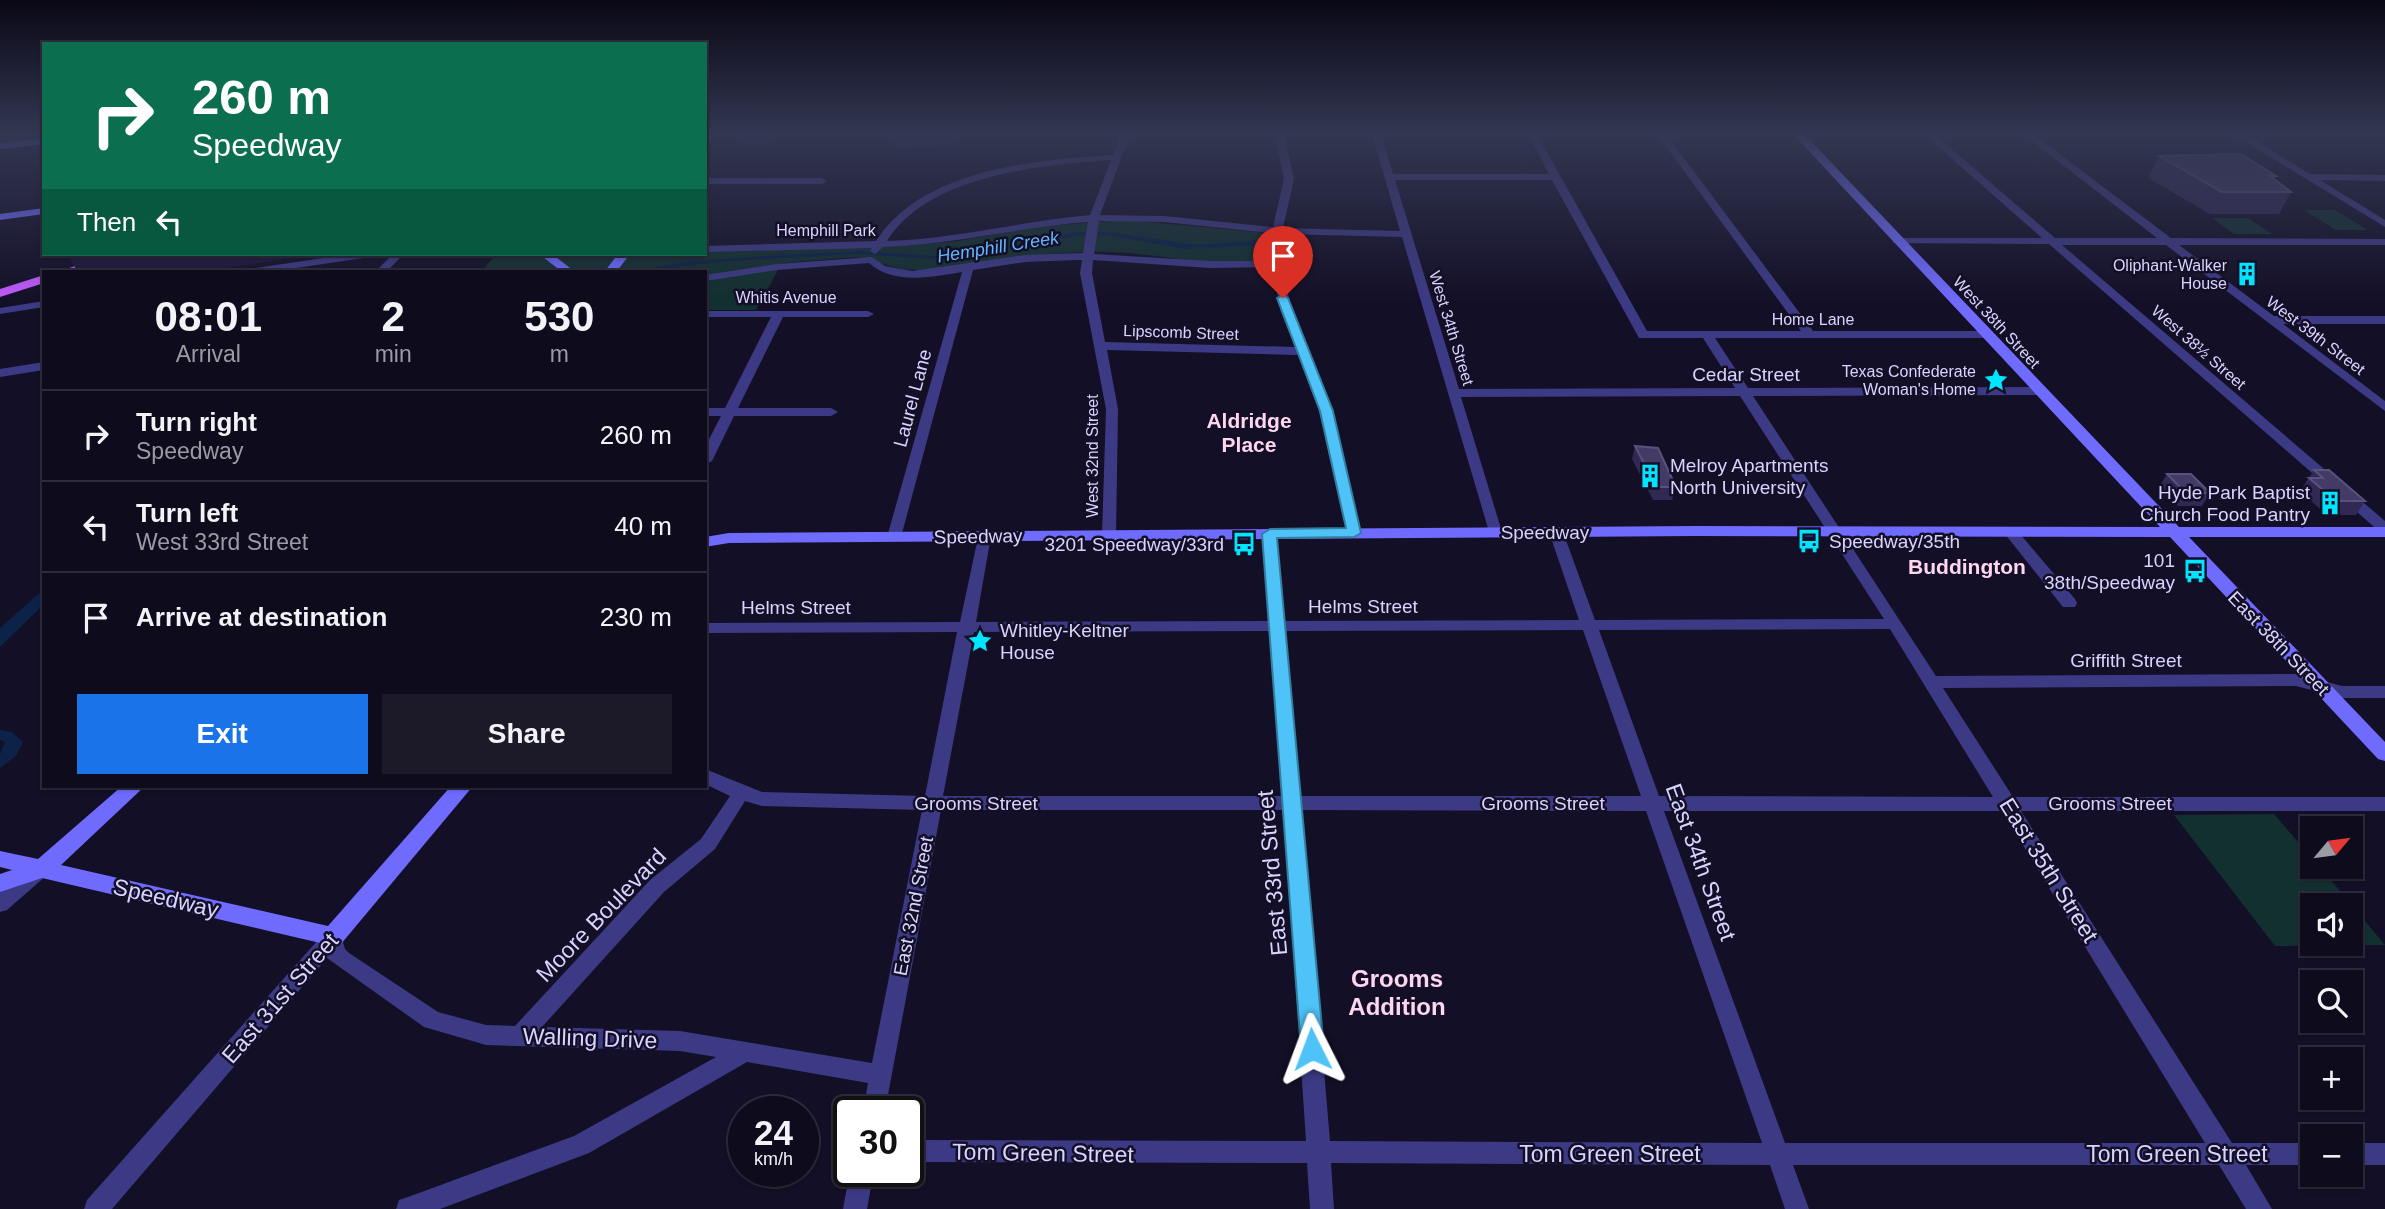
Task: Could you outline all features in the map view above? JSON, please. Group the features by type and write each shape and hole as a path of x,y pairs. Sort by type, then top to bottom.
{"main road":[{"path":"70,270 115,256"},
{"path":"0,293 42,280"}],"street":[{"path":"874,253 901,215 947,190"},
{"name":"West 32nd Street","path":"1105,190 1090,234 1087,290 1101,346 1112,409 1109,535"},
{"path":"1286,190 1275,239 1281,293 1326,411 1354,533"},
{"name":"West 34th Street","path":"1393,190 1495,532"},
{"name":"Home Lane","path":"1563,190 1643,335 1984,334"},
{"path":"1703,190 1809,334"},
{"name":"West 38th Street","path":"1850,190 2038,391 2174,531"},
{"name":"West 38½ Street","path":"1994,190 2385,530"},
{"name":"West 39th Street","path":"2101,190 2385,407"},
{"path":"2330,190 2385,224"},
{"path":"0,218 42,211"},
{"name":"Hemphill Park","path":"707,278 964,239 1045,222 1094,218 1164,219 1275,239 1405,234"},
{"path":"1897,241 2385,242"},
{"name":"Hemphill Park","path":"707,249 812,244 874,253"},
{"name":"Hemphill Park","path":"874,253 878,268 893,272 968,269 1031,258 1087,255 1202,264 1276,264"},
{"path":"264,270 357,256"},
{"path":"381,270 397,256"},
{"path":"548,256 567,270"},
{"path":"612,270 622,256"},
{"name":"Laurel Lane","path":"894,537 968,269"},
{"path":"0,311 42,304"},
{"name":"Whitis Avenue","path":"707,314 868,314"},
{"path":"707,457 778,314"},
{"path":"2270,320 2385,320"},
{"name":"East 35th Street","path":"1706,334 1895,624 2260,1209"},
{"name":"Lipscomb Street","path":"1101,346 1302,351"},
{"path":"0,373 42,366"},
{"name":"Cedar Street","path":"1454,394 2038,391"},
{"path":"707,412 831,412"},
{"name":"Speedway","path":"707,542 729,538 1495,532 2385,530"},
{"path":"2010,531 2069,603"},
{"name":"East 38th Street","path":"2174,531 2385,754"},
{"name":"East 34th Street","path":"1556,532 1797,1209"},
{"name":"East 33rd Street","path":"1270,534 1311,1024 1322,1209"},
{"name":"East 32nd Street","path":"877,1096 984,536"},
{"name":"Helms Street","path":"707,628 1895,624"},
{"name":"Griffith Street","path":"1931,682 2296,680 2342,692 2385,692"},
{"name":"Grooms Street","path":"707,777 741,793 762,799 933,803 2385,804"},
{"path":"0,904 133,788"},
{"name":"East 31st Street","path":"96,1209 461,788"},
{"name":"Moore Boulevard","path":"520,1037 657,886 708,844 741,793"},
{"name":"Speedway","path":"0,859 332,937"},
{"path":"0,883 41,869"},
{"name":"Walling Drive","path":"332,937 335,953 432,1020 486,1035 680,1041 881,1075"},
{"path":"408,1209 581,1145 747,1051"},
{"name":"Tom Green Street","path":"924,1151 1083,1154 1317,1151 1443,1154 2300,1154"},
{"path":"2363,1154 2385,1154"},
{"path":"855,1209 859,1187"}],"green space":[{"path":"2304,210 2335,210 2368,230 2336,230"},
{"path":"2212,218 2248,218 2272,234 2234,234"},
{"path":"1125,220 1268,233 1271,234 1270,261 1230,263 1130,253 1086,252 1038,255 919,270 902,269 856,257 782,263 756,310 707,310 707,270 483,270 494,256 707,256 707,251 904,246 958,241 1035,227"},
{"path":"2274,814 2300,844 2300,879 2330,879 2342,893 2300,893 2300,946 2275,946 2174,815"},
{"path":"2363,919 2385,945 2363,945"}],"water":[{"path":"1077,232 1105,232 1199,245 1258,240 1262,245 1185,249 1107,235 1075,236 951,260 859,254 729,261 643,270 686,262 779,255 782,251 784,255 861,251 948,257"},
{"path":"42,591 42,606 0,647 0,628"},
{"path":"0,730 12,732 23,742 16,756 0,768 0,754 5,742 0,740"}],"building":[{"path":"2219,190 2291,192 2222,192"},
{"path":"1635,446 1658,448 1676,487 1656,487"},
{"path":"2314,470 2329,470 2365,501 2336,501 2309,478 2323,478"},
{"path":"2167,474 2191,474 2210,493 2186,493"}],"place":[{"name":"Oliphant-Walker House","path":"2247,274"},
{"name":"Texas Confederate Woman's Home","path":"1996,380"},
{"name":"Melroy Apartments North University","path":"1650,476"},
{"name":"Hyde Park Baptist Church Food Pantry","path":"2330,503"},
{"name":"Speedway/35th","path":"1809,541"},
{"name":"3201 Speedway/33rd","path":"1244,544"},
{"name":"101 38th/Speedway","path":"2195,571"},
{"name":"Whitley-Keltner House","path":"980,641"}],"district":[{"name":"Aldridge Place","path":"1249,433"},
{"name":"Buddington","path":"1967,567"},
{"name":"Grooms Addition","path":"1397,993"}],"route":[{"path":"1283,298 1326,411 1354,533 1270,534 1312,1049"}],"water label":[{"name":"Hemphill Creek","path":"998,247"}]}
